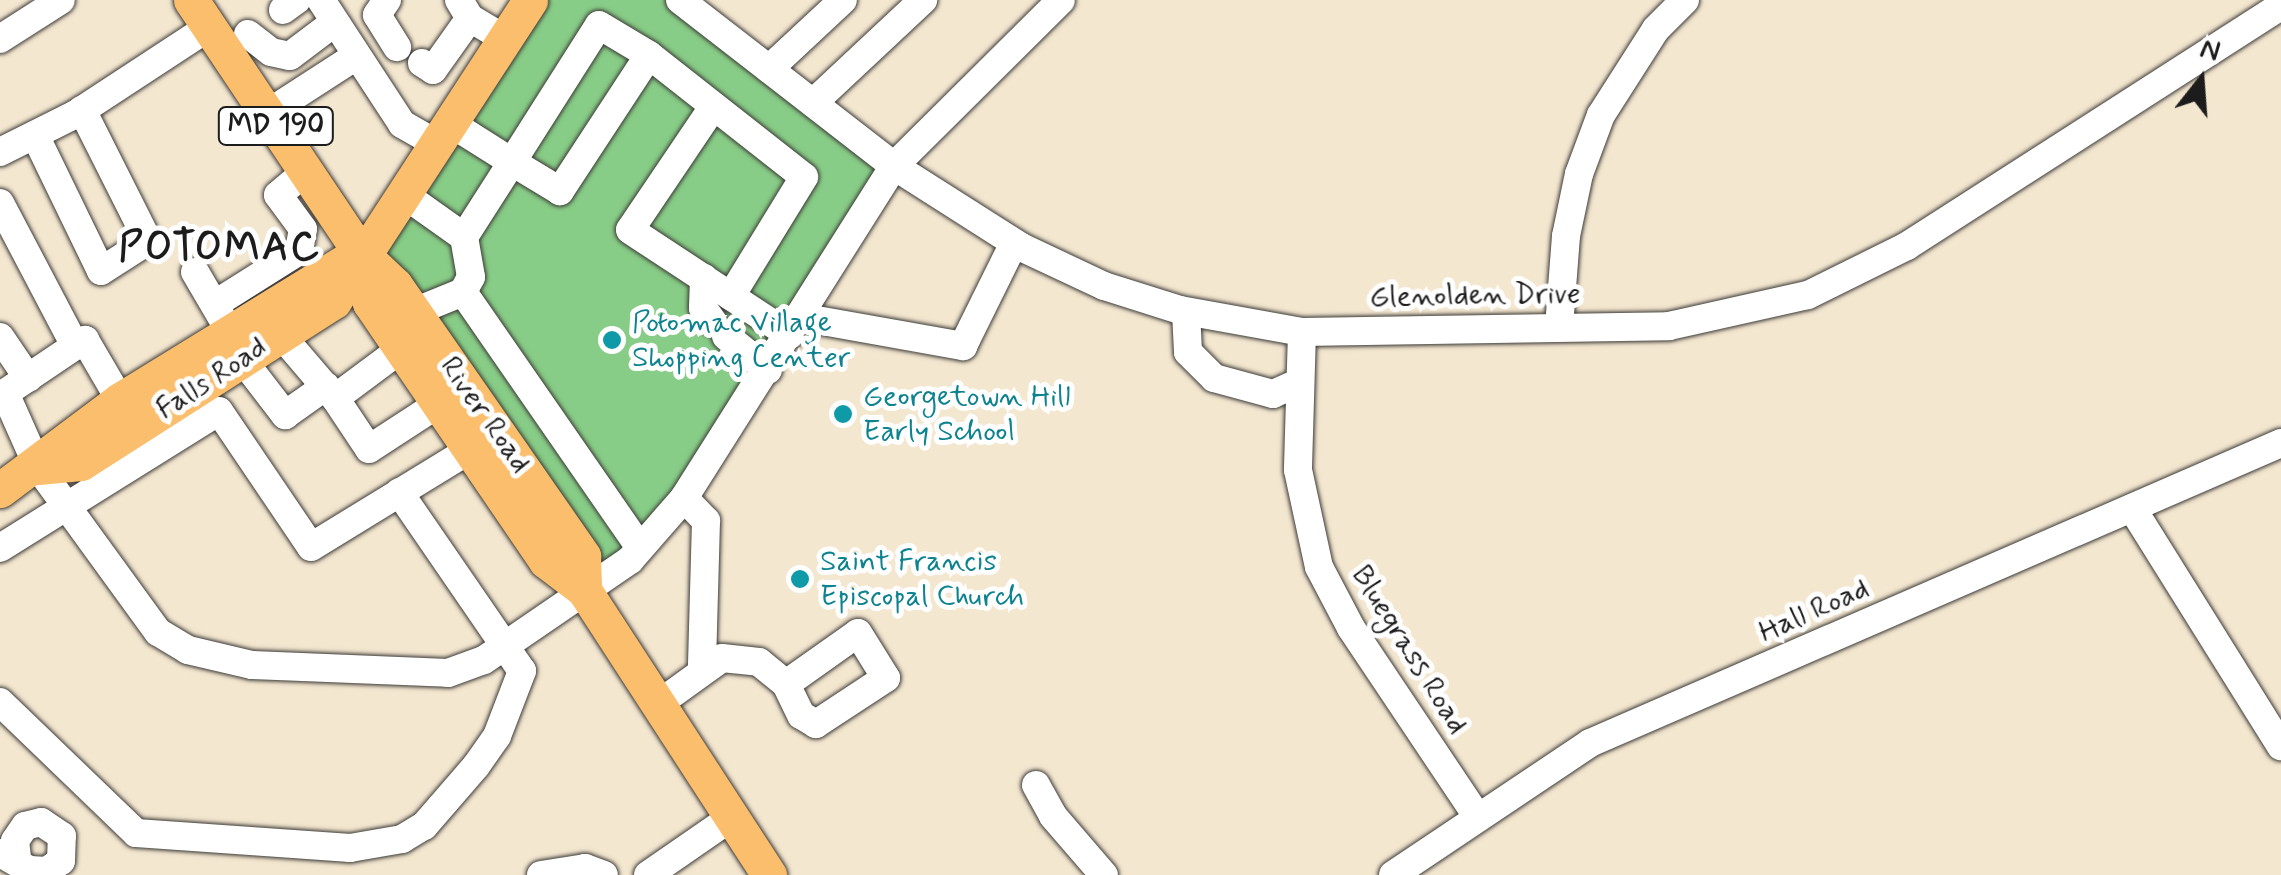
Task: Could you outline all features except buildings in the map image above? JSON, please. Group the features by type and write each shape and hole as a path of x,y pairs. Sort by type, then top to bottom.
{"main road":[{"name":"Falls Road","path":"38,468 81,463 229,332 281,334 334,301 360,252 444,134 530,0"},
{"name":"River Road","path":"246,20 268,113 360,252 414,312 583,556 584,590"},
{"name":"Falls Road","path":"0,490 38,468 58,442 120,400 360,252"},
{"name":"River Road","path":"360,252 370,302 546,561 584,590 661,702 769,875"}],"street":[{"path":"0,38 61,0"},
{"path":"386,0 377,16 396,47"},
{"name":"Glenolden Drive","path":"680,0 894,166 1014,243 1104,286 1186,312 1302,332 1669,326 1808,295 1907,246 2281,6"},
{"path":"769,69 843,0"},
{"path":"813,103 922,0"},
{"path":"0,337 11,389 38,468 151,624 177,644 212,658 426,675 468,668 640,548 684,498 894,166 1061,0"},
{"path":"1559,328 1566,236 1578,174 1600,115 1656,30 1685,0"},
{"path":"0,152 246,20 270,52 290,56 330,8 356,56 402,124 444,134 512,162 560,192 649,55"},
{"path":"422,63 433,70 464,9 505,38"},
{"path":"414,312 463,292 471,277 464,237 599,25 649,55 804,178 731,296"},
{"path":"268,113 356,56"},
{"path":"714,107 630,230 731,296 795,326 963,346 1014,243"},
{"path":"35,135 102,271 148,241 82,110"},
{"path":"229,332 299,251 303,230 278,195 307,171"},
{"path":"402,193 464,237"},
{"path":"0,203 75,346"},
{"path":"195,272 229,332 286,415 401,348"},
{"path":"704,278 703,308 720,329 768,370"},
{"path":"463,292 640,548"},
{"path":"1186,312 1188,352 1202,371 1244,391 1273,394 1298,382"},
{"name":"Bluegrass Road","path":"1302,332 1298,470 1318,567 1350,628 1477,816"},
{"path":"281,334 330,392 369,448 438,404"},
{"path":"11,389 84,340 120,400"},
{"path":"0,548 219,411 311,547 468,450"},
{"name":"Hall Road","path":"1393,875 1590,744 2281,443"},
{"path":"0,702 136,833 376,847 424,826 497,736 522,672 399,492"},
{"path":"684,498 706,520 702,668"},
{"path":"2132,508 2281,746"},
{"path":"661,702 702,668 744,657 786,684"},
{"path":"1036,784 1053,816 1104,875"},
{"path":"648,875 732,817"},
{"path":"541,875 585,868 604,875"}],"green space":[{"path":"530,0 680,0 894,166 684,498 584,590 360,252"}],"place":[{"name":"Potomac Village Shopping Center","path":"612,340"},
{"name":"Georgetown Hill Early School","path":"843,414"},
{"name":"Saint Francis Episcopal Church","path":"800,579"}],"district":[{"name":"POTOMAC","path":"220,248"}]}
